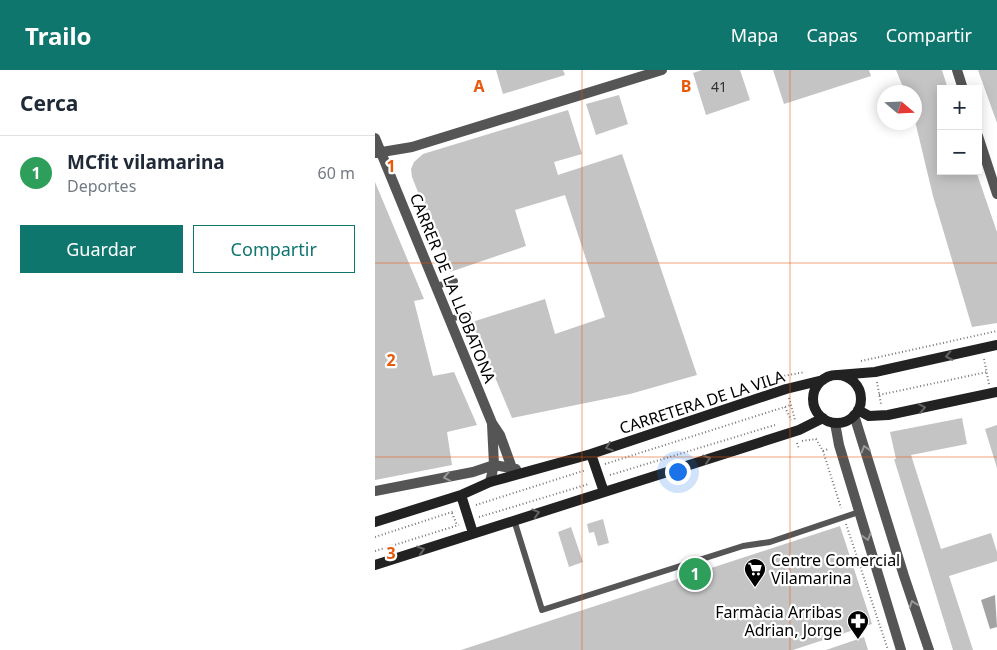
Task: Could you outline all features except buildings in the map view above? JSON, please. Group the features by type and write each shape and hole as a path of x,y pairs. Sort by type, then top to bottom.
{"street":[{"path":"378,153 412,146 662,70"},
{"path":"957,70 962,85"},
{"name":"CARRER DE LA LLOBATONA","path":"375,138 378,153 493,423 500,435 511,468"},
{"path":"982,148 997,194"},
{"path":"993,389 888,415 869,416 856,413 845,421 835,422 823,418 816,410 814,399 816,389 823,380 838,375 875,372 997,345"},
{"path":"838,375 845,376 856,384 861,396 856,413 904,576 929,650"},
{"name":"CARRETERA DE LA VILA","path":"375,522 461,495 491,482 591,454 786,389 823,380"},
{"path":"375,565 799,430 823,418"},
{"path":"835,422 859,512 901,650"},
{"name":"CARRER DE LA LLOBATONA","path":"491,482 494,465 493,423"},
{"path":"591,454 604,492"},
{"path":"375,491 473,472 494,465 529,471"},
{"path":"461,495 473,533"}],"lane":[{"path":"436,286 455,281"},
{"path":"450,319 469,314"},
{"path":"514,520 541,610 743,546 770,542 859,512"}],"path":[{"path":"852,363 997,331"},
{"path":"983,355 993,389"},
{"name":"CARRETERA DE LA VILA","path":"780,386 778,378 813,371"},
{"path":"879,395 987,372"},
{"path":"876,377 882,408"},
{"path":"375,537 785,406 791,405 797,425"},
{"name":"CARRETERA DE LA VILA","path":"785,406 793,426"},
{"path":"610,475 781,423"},
{"path":"805,441 816,439 823,451 887,650"},
{"path":"796,441 799,449"},
{"path":"823,451 829,448"},
{"path":"477,518 590,483"},
{"path":"450,506 457,525 457,532"},
{"path":"375,551 461,524"}],"shaded area":[{"path":"995,595 997,627 990,629 981,600"}],"place":[{"name":"MCfit vilamarina","path":"695,574"},
{"name":"Centre Comercial Vilamarina","path":"755,588"},
{"name":"Farmàcia Arribas Adrian, Jorge","path":"858,640"}]}
